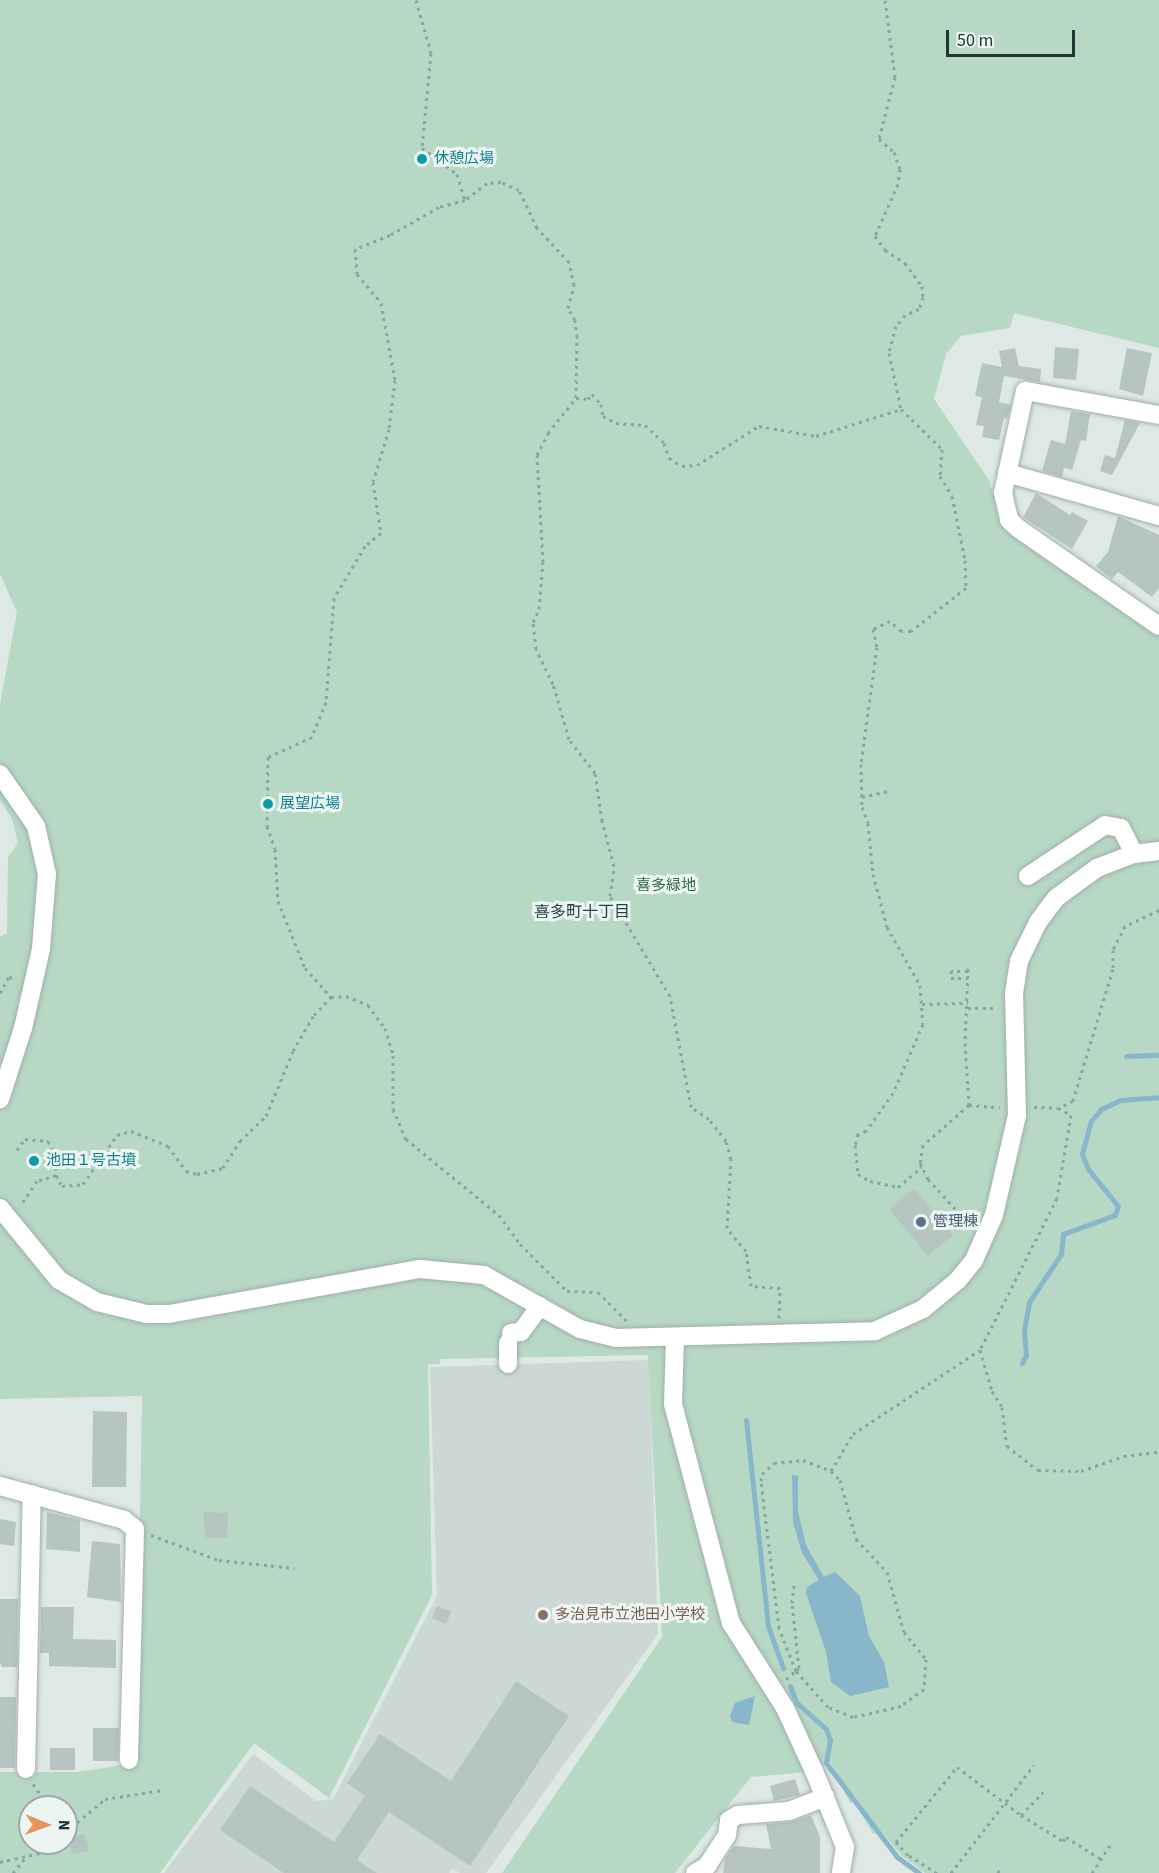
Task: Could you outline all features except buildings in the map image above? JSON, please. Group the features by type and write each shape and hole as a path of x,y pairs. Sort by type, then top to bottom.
{"street":[{"path":"1159,415 1025,391 1003,494 1009,520 1159,626"},
{"path":"1007,473 1159,516"},
{"path":"0,774 26,808 43,843 47,874 41,949 23,1028 0,1099"},
{"path":"1028,876 1105,825 1121,828 1134,854"},
{"path":"7,1211 31,1251 59,1280 97,1302 126,1311 169,1314 420,1269 484,1275 580,1329 616,1338 875,1331 941,1296 974,1260 986,1236 1010,1160 1017,1115 1014,993 1019,961 1038,922 1056,898 1097,868 1134,854 1159,851"},
{"path":"508,1364 509,1338 521,1332 540,1306"},
{"path":"675,1338 673,1404 731,1623 773,1689 825,1797 845,1847 841,1873"},
{"path":"0,1486 124,1520 135,1529 129,1760"},
{"path":"26,1769 32,1494"},
{"path":"695,1873 707,1866 727,1835 729,1820 738,1815 789,1811 825,1797"}],"path":[{"path":"416,0 431,53 422,148 457,174 465,200"},
{"path":"885,0 895,77 879,139 894,152 900,170 898,184 876,236 885,250 905,263 922,286 919,309 905,315 896,326 889,353 901,409 942,449 940,476 952,496 965,560 966,588 911,631 901,631 890,621 873,629 877,647 861,764 862,797 873,874 887,927 920,985 923,1024 893,1093 866,1131 858,1134 855,1145 858,1174 870,1181 898,1187 922,1167"},
{"path":"331,997 305,968 278,902 275,849 267,826 268,757 312,737 326,702 334,598 365,546 381,532 373,482 389,429 396,380 381,303 357,274 355,249 390,235 439,207 465,200 488,183 501,182 519,190 537,228 569,262 574,285 568,308 575,320 577,337 576,398 548,433 537,455 543,562 539,609 533,622 536,649 553,684 569,739 595,773 614,866 610,896 670,996 691,1107 710,1119 726,1141 731,1159 727,1228 746,1251 751,1286 780,1288 779,1325"},
{"path":"576,398 588,399 592,394 601,404 603,416 616,423 645,425 664,443 669,458 682,466 697,465 759,426 816,436 901,409"},
{"path":"862,797 890,790"},
{"path":"1029,1107 1058,1107 1073,1101 1120,935 1125,926 1159,910"},
{"path":"968,978 951,978 951,971 968,970 968,978 966,992 968,1005 965,1043 969,1105"},
{"path":"0,993 9,977"},
{"path":"17,1150 25,1139 48,1141 55,1152 56,1175 62,1186 83,1184 117,1135 131,1131 168,1146 186,1171 197,1174 223,1168 240,1141 266,1116 305,1030 331,997 346,996 368,1005 385,1028 393,1055 393,1109 406,1139 498,1215 520,1244 567,1291 598,1292 630,1323"},
{"path":"922,1004 1003,1008"},
{"path":"986,1236 975,1230 928,1179 922,1167 922,1145 969,1105 1006,1107"},
{"path":"831,1471 853,1434 980,1350 1058,1198 1071,1115 1058,1107"},
{"path":"7,1211 37,1181 56,1175"},
{"path":"980,1350 992,1391 1002,1407 1007,1446 1038,1470 1081,1471 1124,1456 1159,1452"},
{"path":"803,1460 831,1471 840,1480 846,1514 856,1539 892,1581 903,1632 926,1659 926,1682 921,1695 911,1702 853,1717 841,1714 817,1698 796,1671 779,1628 762,1474 774,1463 803,1460"},
{"path":"135,1529 219,1560 295,1568"},
{"path":"773,1689 799,1668 792,1603 794,1585"},
{"path":"951,1873 1034,1765"},
{"path":"937,1873 908,1855 896,1842 957,1767 1021,1815 1063,1841 1066,1837 1101,1859"},
{"path":"26,1769 42,1795"},
{"path":"78,1822 105,1798 162,1790"},
{"path":"1021,1815 1043,1792"},
{"path":"1092,1873 1112,1842"},
{"path":"0,1862 31,1855"},
{"path":"13,1873 27,1856"},
{"path":"998,1873 1000,1868"}],"shaded area":[{"name":"多治見市立池田小学校","path":"649,1360 658,1634 486,1873 460,1873 453,1868 449,1873 164,1873 253,1754 316,1801 333,1799 437,1596 430,1367"}],"green space":[{"name":"喜多緑地","path":"0,0 1159,0 1159,348 1014,313 1010,328 961,336 946,354 934,399 989,480 1001,520 1159,635 1159,1873 925,1873 901,1855 881,1831 873,1834 854,1801 850,1803 830,1762 808,1772 751,1777 675,1873 502,1873 662,1637 648,1355 440,1359 440,1364 428,1364 432,1595 329,1798 254,1743 160,1873 0,1873 0,1772 77,1772 136,1763 142,1396 0,1399 0,937 7,933 8,857 18,843 12,819 0,800 0,704 17,612 0,574"}],"water":[{"path":"792,1475 798,1476 798,1512 806,1545 824,1577 835,1572 860,1596 869,1636 884,1662 889,1687 850,1696 831,1682 826,1652 806,1593 807,1587 819,1580 802,1553 793,1522"},
{"path":"755,1696 749,1725 732,1722 730,1716 735,1703"}],"waterway":[{"path":"1126,1056 1159,1055"},
{"path":"1022,1363 1026,1355 1024,1331 1029,1302 1061,1254 1063,1234 1115,1215 1118,1206 1088,1169 1082,1154 1091,1121 1101,1109 1120,1100 1159,1097"},
{"path":"746,1420 768,1626 783,1668"},
{"path":"790,1686 796,1702 826,1729 830,1740 826,1763 897,1857 919,1873"}],"place":[{"name":"休憩広場","path":"422,159"},
{"name":"展望広場","path":"268,804"},
{"name":"池田１号古墳","path":"34,1161"},
{"name":"管理棟","path":"921,1222"},
{"name":"多治見市立池田小学校","path":"543,1615"}],"district":[{"name":"喜多町十丁目","path":"582,912"}]}
